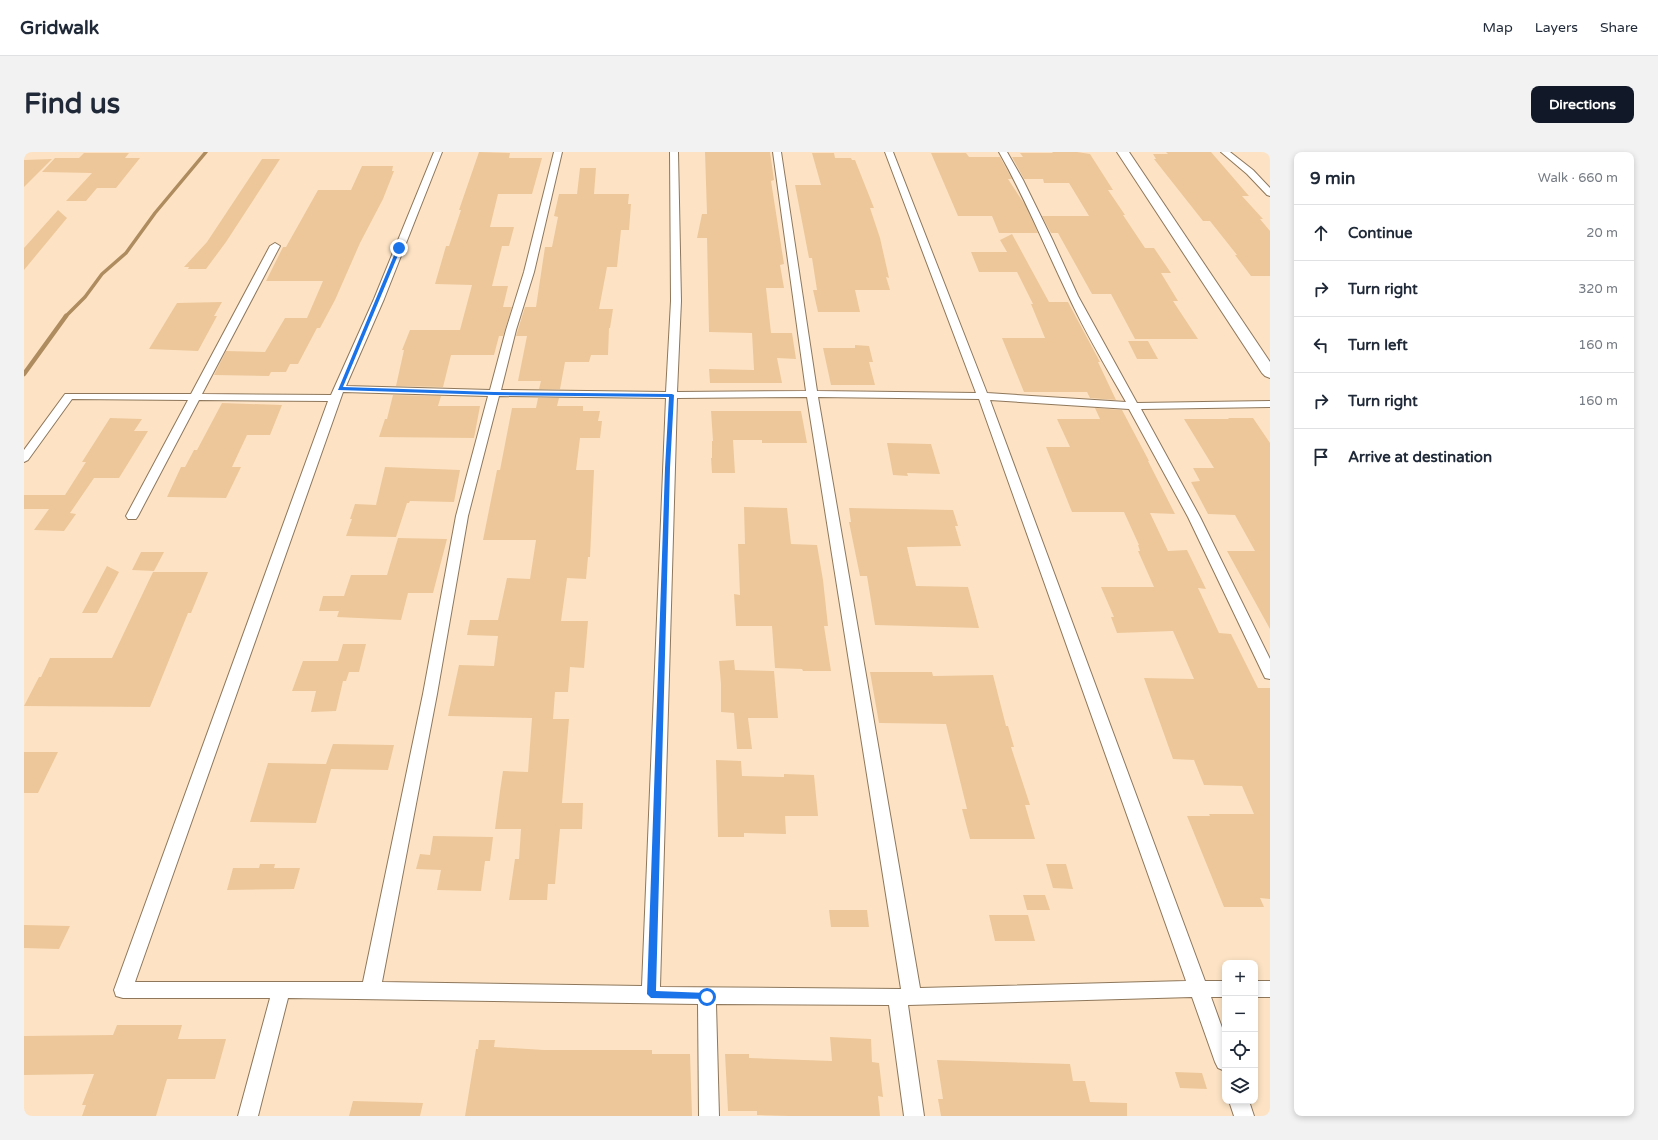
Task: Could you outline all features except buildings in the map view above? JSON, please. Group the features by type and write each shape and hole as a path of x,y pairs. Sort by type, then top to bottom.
{"street":[{"path":"438,152 379,299 337,393 123,990 371,990 651,994 707,997 904,997 1199,988 1222,989"},
{"path":"371,990 431,687 462,516 511,330 530,272 558,152"},
{"path":"651,994 668,468 676,290 674,152"},
{"path":"777,152 812,394 904,997 914,1116"},
{"path":"889,152 983,396 1222,1053"},
{"path":"1003,152 1045,232 1074,296 1113,367 1132,406 1194,517 1270,674"},
{"path":"1123,152 1270,373"},
{"path":"1225,152 1250,172 1270,193"},
{"path":"132,516 275,246"},
{"path":"24,458 69,396 196,396 337,393 672,395 812,394 983,396 1132,406 1270,404"},
{"path":"1258,989 1270,989"},
{"path":"248,1116 281,990"},
{"path":"707,997 709,1116"},
{"path":"1240,1104 1244,1116"}],"waterway":[{"path":"66,316 85,297 102,274 126,253 155,213 206,152"},
{"path":"24,374 66,316"}],"route":[{"path":"399,248 379,299 339,389 494,394 672,395 668,468 651,994 707,997"}]}
